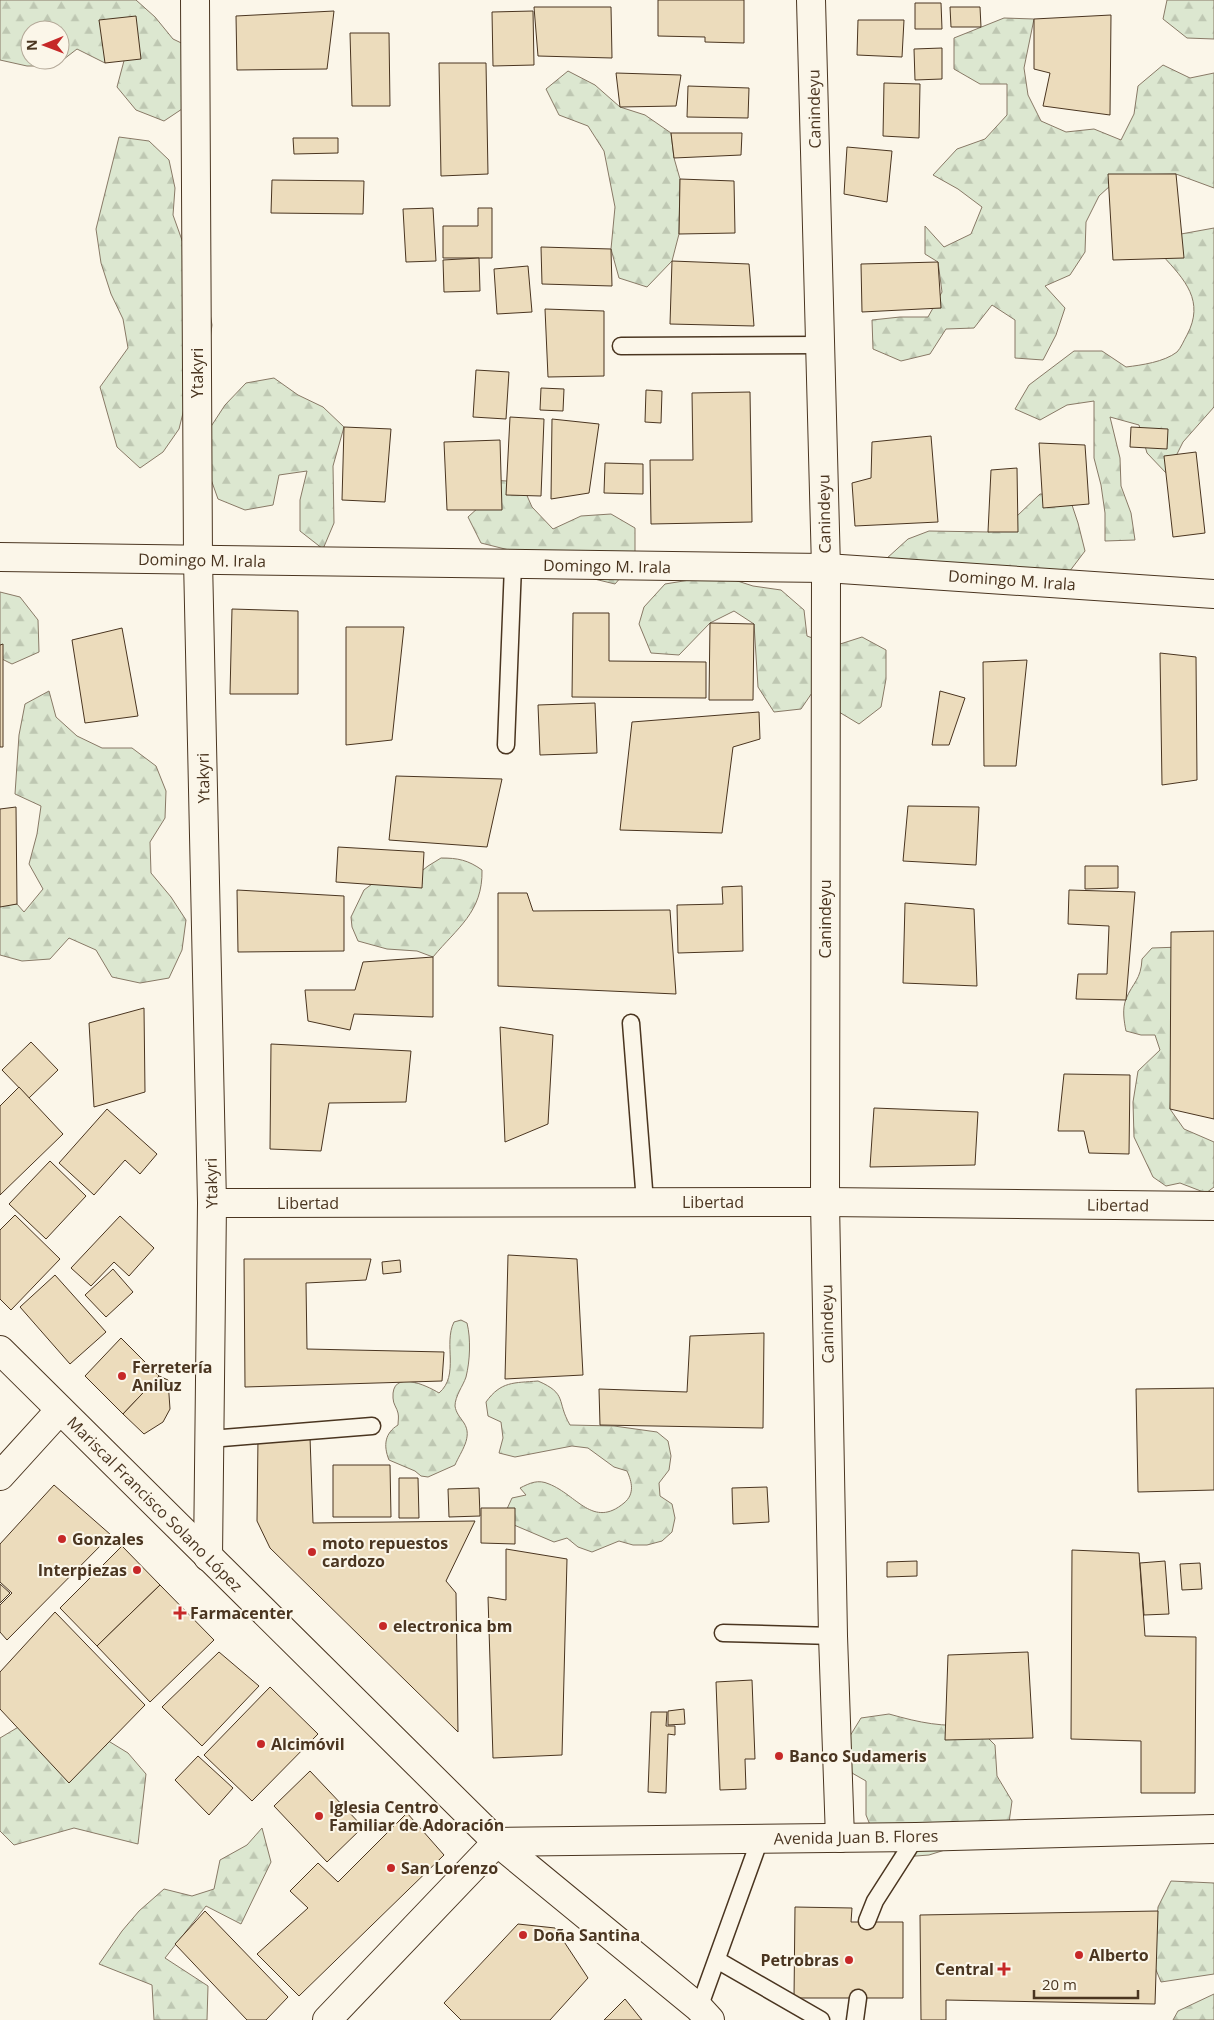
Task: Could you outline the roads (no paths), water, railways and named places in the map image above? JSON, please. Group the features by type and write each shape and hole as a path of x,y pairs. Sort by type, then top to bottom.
{"street":[{"name":"Ytakyri","path":"195,0 198,560 212,1203 208,1556"},
{"name":"Canindeyu","path":"811,0 826,568 825,1202 833,1636 840,1838"},
{"name":"Domingo M. Irala","path":"0,557 826,568 1214,594"},
{"name":"Libertad","path":"212,1203 825,1202 1214,1206"},
{"name":"Mariscal Francisco Solano López","path":"0,1350 497,1842 705,2014"},
{"path":"0,1476 60,1410"},
{"name":"Avenida Juan B. Flores","path":"497,1842 916,1837 1214,1829"},
{"path":"327,2020 497,1842"}],"lane":[{"path":"621,346 820,345"},
{"path":"506,745 513,565"},
{"path":"631,1023 645,1202"},
{"path":"210,1439 372,1426"},
{"path":"723,1633 833,1636"},
{"path":"867,1921 875,1901 916,1837"},
{"path":"705,2014 717,1960 760,1839"},
{"path":"717,1960 821,2020"},
{"path":"855,2020 858,1998"}],"place":[{"name":"Ferretería Aniluz","path":"122,1376"},
{"name":"Gonzales","path":"62,1539"},
{"name":"moto repuestos cardozo","path":"312,1552"},
{"name":"Interpiezas","path":"137,1570"},
{"name":"Farmacenter","path":"180,1613"},
{"name":"electronica bm","path":"383,1626"},
{"name":"Alcimóvil","path":"261,1744"},
{"name":"Banco Sudameris","path":"779,1756"},
{"name":"Iglesia Centro Familiar de Adoración","path":"319,1816"},
{"name":"San Lorenzo","path":"391,1868"},
{"name":"Doña Santina","path":"523,1935"},
{"name":"Alberto","path":"1079,1955"},
{"name":"Petrobras","path":"849,1960"},
{"name":"Central","path":"1004,1969"}]}
